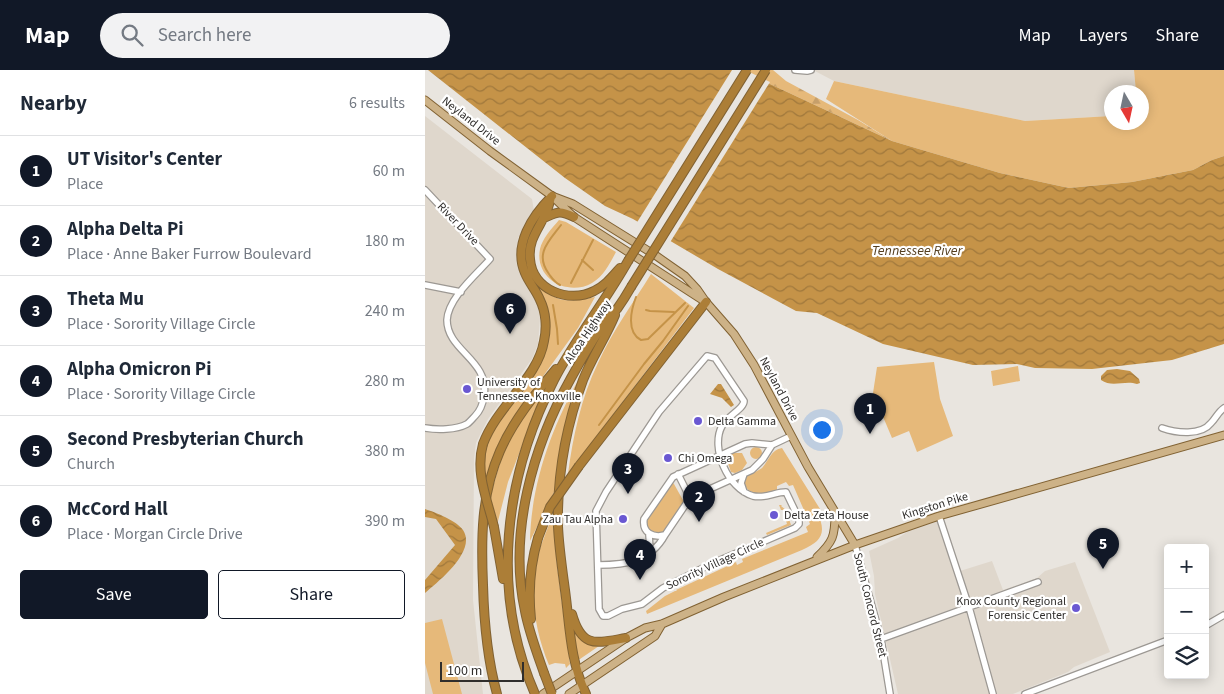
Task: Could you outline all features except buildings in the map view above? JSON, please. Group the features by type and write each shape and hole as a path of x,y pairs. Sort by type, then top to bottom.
{"highway":[{"name":"Alcoa Highway","path":"535,694 521,653 512,616 508,592 507,555 513,493 532,430 554,379 615,277 628,261 747,70"},
{"name":"Alcoa Highway","path":"552,694 525,611 520,562 523,517 533,471 556,407 571,378 605,322 618,308 766,70"},
{"path":"551,196 544,218 533,238 529,258 534,274 547,288 562,296 574,297 602,287 615,277"},
{"path":"512,616 501,568 498,541 481,478 480,460 483,444 491,425 530,373 542,350 546,331 543,308 541,300 525,273 521,257 529,226 541,207 551,196"},
{"path":"544,218 557,212 564,212 574,217"},
{"path":"533,638 530,611 530,574 538,538 551,507 579,466 706,302"},
{"path":"586,694 581,686 574,664 558,525 560,477 574,406 584,378 618,308"},
{"path":"497,694 487,645 483,604 481,540 486,498 492,472 509,432 522,412 570,353"},
{"path":"565,587 575,624 583,637 597,642 626,638"}],"main road":[{"name":"Neyland Drive","path":"426,102 551,196 574,217 706,302"},
{"name":"Neyland Drive","path":"551,196 573,204 672,266 697,289 743,348 791,436 855,545"},
{"name":"Kingston Pike","path":"543,694 626,638 645,628 662,624 815,560 939,516 1224,435"},
{"path":"815,560 832,542 835,532 835,511"},
{"name":"Kingston Pike","path":"569,694 655,636 662,624"}],"street":[{"path":"795,70 811,70"},
{"name":"River Drive","path":"425,190 491,259 461,292"},
{"path":"425,285 461,292"},
{"path":"425,428 449,428 467,424 479,412 484,398 485,385 479,369 457,345 448,330 448,311 454,299 461,292"},
{"name":"Sorority Village Circle","path":"719,433 727,419 743,406 744,400 715,358 707,356 659,412 606,492 596,511 599,609 603,616 608,616 622,609 641,604 663,588 711,564 795,528 799,524 799,519 786,492 761,497 744,492"},
{"path":"1163,428 1189,432 1197,431 1208,427 1224,408"},
{"path":"719,433 723,444 729,448 734,448"},
{"path":"719,433 719,455 731,480 744,492"},
{"path":"646,556 649,548 649,534 644,527 645,519 669,480 734,448 752,443 772,445 791,436"},
{"path":"598,565 624,564 646,556 655,550 690,498 744,474 763,459 772,445"},
{"path":"678,474 690,498"},
{"path":"744,474 741,483 744,492"},
{"path":"939,516 969,607 993,694"},
{"path":"649,534 659,537 665,535"},
{"name":"South Concord Street","path":"855,545 881,639 890,694"},
{"path":"881,639 1038,582"},
{"path":"1209,624 1224,616"},
{"path":"1025,694 1164,642"}],"shaded area":[{"path":"813,70 1134,70 1135,85 1104,85 1104,116 1025,121 834,81"},
{"name":"University of Tennessee, Knoxville","path":"425,116 532,199 534,211 518,238 516,259 522,278 537,301 540,318 538,344 532,359 488,419 476,443 474,459 473,600 483,694 425,694"},
{"path":"944,519 960,571 992,561 1003,590 1037,578 1045,571 1075,562 1110,652 1074,667 1068,672 1013,694 898,694 875,594 869,551 907,532"}],"green space":[{"path":"740,70 773,70 786,81 858,120 892,141"},
{"path":"1134,70 1224,70 1224,156 1193,170 1132,182 1069,188 1000,173 892,141 826,99 834,81 1025,121 1104,116 1104,130 1149,130 1149,85 1135,85"},
{"path":"540,211 543,213 533,232 529,268 543,287 556,298 571,300 595,297 578,328 531,393 500,443 485,484 483,462 487,441 536,371 549,336 548,317 527,274 524,242"},
{"path":"559,220 566,222 616,252 603,273 592,283 583,287 563,286 547,277 542,269 540,260 541,245"},
{"path":"651,274 694,308 568,474 579,417 592,376 610,340"},
{"path":"934,362 940,399 953,436 917,452 909,431 892,438 873,393 877,367"},
{"path":"1018,366 1020,381 993,386 991,371"},
{"path":"580,377 567,418 555,490 530,541 534,498 545,456 552,435"},
{"path":"545,387 508,482 497,525 490,497 506,443 529,407"},
{"path":"754,447 758,447 762,453 758,459 754,459 750,455 750,451"},
{"path":"782,448 820,509 817,512 822,531 818,540 802,550 647,614 646,611 676,590 736,562 737,565 743,562 742,559 808,532 806,527 810,524 793,485 789,486 786,482 777,486 777,491 759,494 751,492 745,486 747,475 762,468 773,453"},
{"path":"733,453 742,453 747,463 742,470 735,473 731,472 726,458"},
{"path":"672,482 684,502 665,532 662,534 652,534 647,528 647,521"},
{"path":"779,505 782,505 786,510 791,525 767,535 766,533 787,524 783,510 781,510"},
{"path":"553,514 557,566 570,664 566,668 565,664 555,663 549,665 540,639 533,596 535,568"},
{"path":"442,619 462,694 433,694 425,663 425,623"},
{"path":"575,631 599,646 580,659 578,659"}],"water":[{"name":"Tennessee River","path":"428,70 740,70 892,141 1000,173 1069,188 1132,182 1193,170 1224,156 1224,344 1172,360 1092,369 1035,368 1017,364 973,365 883,344 817,313 796,311 718,269 633,219 605,206 565,178"},
{"path":"1107,370 1130,371 1139,379 1140,383 1114,384 1101,380 1101,376"},
{"path":"718,384 721,384 734,405 731,407 722,398 710,394"},
{"path":"425,509 456,523 463,530 466,538 465,547 455,565 425,593 425,580 455,545 436,519 425,517"}],"pier":[{"path":"732,70 745,70 770,82 669,244 636,224"}],"waterway":[{"path":"560,285 545,267 543,254 548,242 561,225"},
{"path":"571,283 593,240"},
{"path":"582,260 593,270"},
{"path":"636,297 631,320 633,332 641,340 648,339 685,303"},
{"path":"553,305 558,344"},
{"path":"599,425 688,306"},
{"path":"646,310 674,312"}],"place":[{"name":"McCord Hall","path":"510,334"},
{"name":"University of Tennessee, Knoxville","path":"467,389"},
{"name":"Delta Gamma","path":"698,421"},
{"name":"UT Visitor's Center","path":"870,434"},
{"name":"Chi Omega","path":"668,458"},
{"name":"Theta Mu","path":"628,494"},
{"name":"Delta Zeta House","path":"774,515"},
{"name":"Zau Tau Alpha","path":"623,519"},
{"name":"Alpha Delta Pi","path":"699,522"},
{"name":"Second Presbyterian Church","path":"1103,569"},
{"name":"Alpha Omicron Pi","path":"640,580"},
{"name":"Knox County Regional Forensic Center","path":"1076,608"}]}
